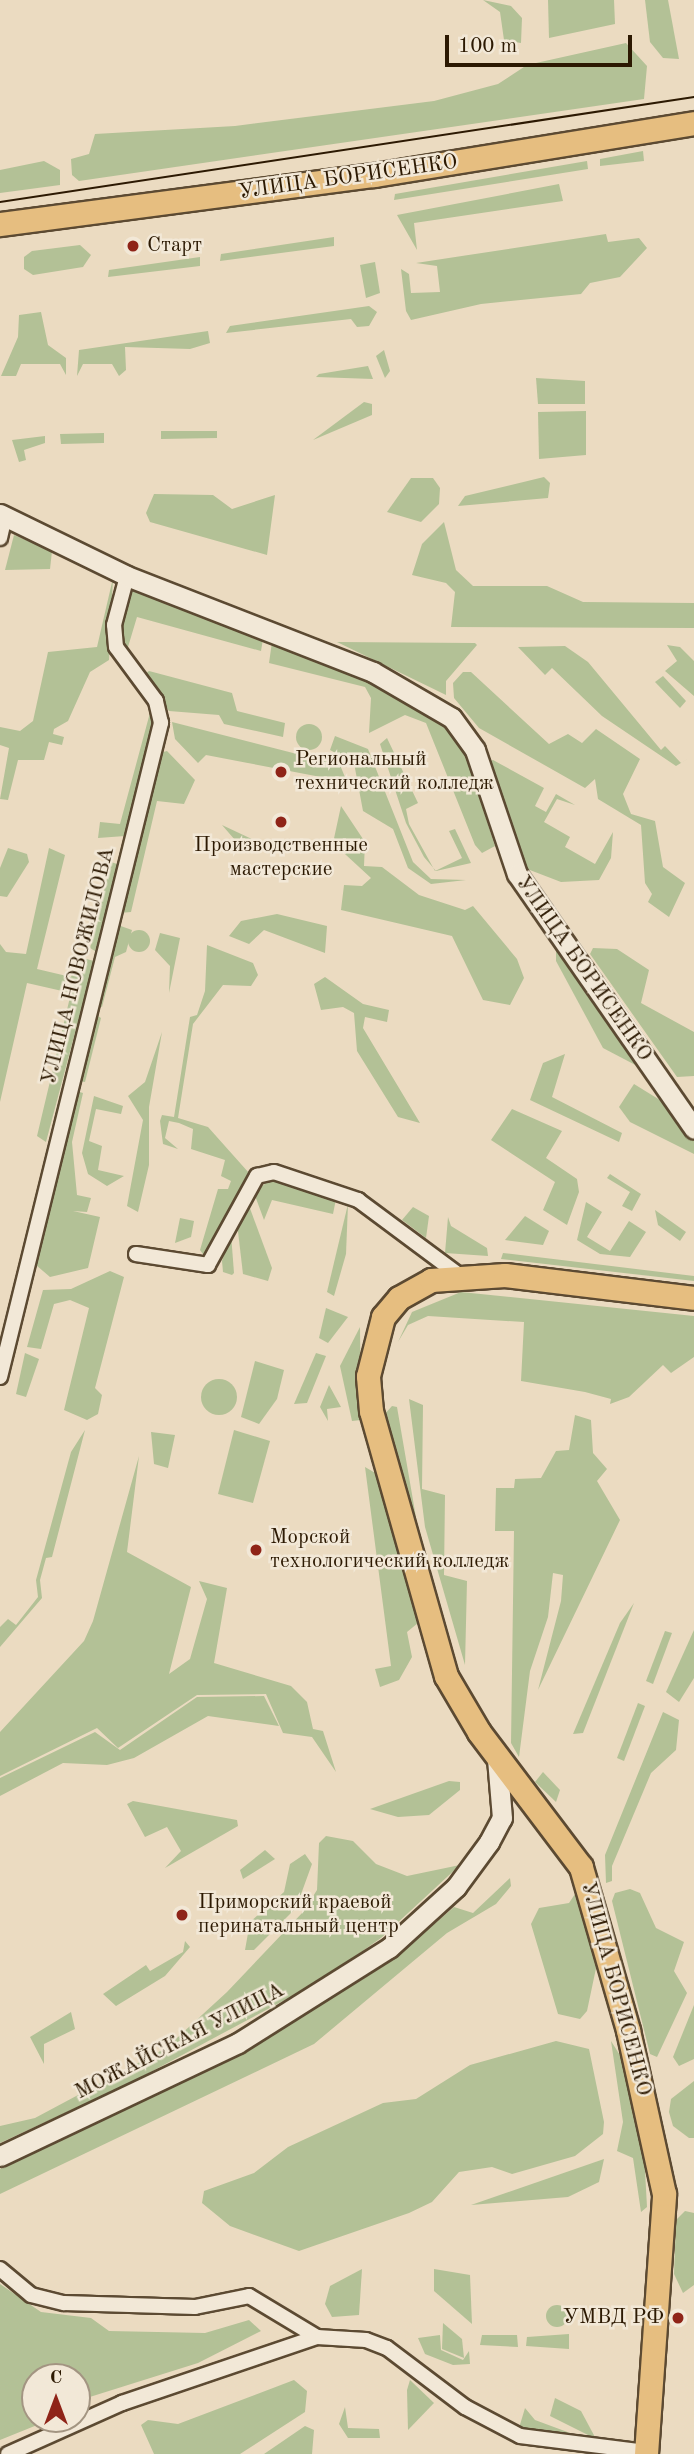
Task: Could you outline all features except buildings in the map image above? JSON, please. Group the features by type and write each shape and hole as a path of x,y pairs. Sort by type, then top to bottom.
{"main road":[{"name":"УЛИЦА БОРИСЕНКО","path":"0,224 374,175 694,123"},
{"name":"УЛИЦА БОРИСЕНКО","path":"2,515 127,576 270,631 428,699 465,732 517,874 694,1129"},
{"name":"УЛИЦА БОРИСЕНКО","path":"646,2453 663,2258 660,2156 595,1901 568,1845 498,1758 446,1676 369,1398 369,1362 383,1317 415,1287 458,1275 694,1298"},
{"path":"498,1758 502,1818"},
{"path":"502,1818 515,1808 537,1808"},
{"name":"МОЖАЙСКАЯ УЛИЦА","path":"0,2156 238,2043 357,1970 456,1887 502,1818"}],"street":[{"path":"0,538 2,515"},
{"name":"УЛИЦА НОВОЖИЛОВА","path":"0,1377 161,723 156,701 116,647 114,625 127,576"},
{"path":"136,1254 208,1265 257,1176 274,1172 358,1200 458,1275"},
{"path":"0,2269 32,2295 64,2304 195,2307 249,2296 317,2337 387,2348 465,2407 520,2435 646,2453"},
{"path":"8,2454 122,2403 317,2337"}],"green space":[{"path":"483,0 511,6 522,18 521,43 504,40 500,12"},
{"path":"548,0 614,0 615,24 549,38"},
{"path":"645,0 668,0 679,59 663,58 650,42"},
{"path":"626,43 647,66 644,99 79,181 72,175 71,159 89,154 95,134 235,126 434,101 498,84 527,65"},
{"path":"643,151 644,161 600,166 600,159"},
{"path":"44,161 60,170 60,185 0,193 0,170"},
{"path":"587,161 588,169 394,200 395,194"},
{"path":"559,184 563,201 414,223 417,250 397,215"},
{"path":"606,234 608,242 639,238 647,248 620,277 590,283 581,294 481,304 411,320 406,311 401,269 409,274 411,293 440,292 437,266 416,263"},
{"path":"334,237 334,246 220,261 221,254"},
{"path":"80,245 91,255 83,267 33,275 24,269 24,257 32,251"},
{"path":"200,257 200,266 108,277 109,270"},
{"path":"375,262 380,293 366,298 360,265"},
{"path":"369,306 377,312 369,326 357,327 351,319 226,333 230,326"},
{"path":"41,312 48,345 66,358 66,375 60,364 21,364 16,376 1,376 18,337 19,315"},
{"path":"208,331 210,343 190,349 125,347 126,370 119,376 112,364 83,364 77,376 79,350"},
{"path":"384,350 390,371 385,378 376,356"},
{"path":"368,366 373,379 316,377 319,374"},
{"path":"536,378 585,381 585,404 538,404"},
{"path":"364,402 372,404 372,415 313,440"},
{"path":"586,411 586,455 539,459 538,412"},
{"path":"161,431 217,431 217,438 161,439"},
{"path":"104,433 104,443 61,444 60,434"},
{"path":"45,436 45,443 24,450 26,460 19,462 12,440"},
{"path":"544,477 550,483 548,498 458,506 465,496"},
{"path":"411,478 433,478 440,488 439,504 421,522 387,512"},
{"path":"154,494 213,495 232,509 275,495 267,555 150,522 146,513"},
{"path":"444,522 456,570 473,586 547,586 583,602 694,603 694,628 451,627 455,592 446,583 412,575 422,544"},
{"path":"14,535 52,551 50,569 5,570"},
{"path":"113,578 109,660 90,672 68,721 54,729 53,734 64,737 62,745 49,742 44,760 18,760 8,800 0,799 9,748 0,745 0,727 20,731 33,721 48,652 97,647"},
{"path":"135,588 263,639 261,651 137,617 128,647 123,646 120,626 129,591"},
{"path":"272,642 424,705 460,738 495,846 482,853 475,845 426,723 405,715 369,733 371,698 365,687 269,663"},
{"path":"337,642 477,645 446,681 446,695"},
{"path":"667,645 680,647 694,661 694,696 665,671 677,661"},
{"path":"565,646 588,662 661,750 665,746 681,763 676,766 602,716 552,668 545,675 518,647"},
{"path":"149,671 232,693 237,711 285,723 283,737 224,724 219,715 169,711 143,675"},
{"path":"463,672 471,672 549,744 568,734 582,743 596,729 640,759 623,794 631,814 655,821 663,867 685,883 669,917 648,902 652,894 645,883 641,825 598,799 595,779 585,788 479,728 454,698 453,683"},
{"path":"663,676 686,701 680,708 655,682"},
{"path":"151,709 155,722 125,836 98,838 100,822 120,824"},
{"path":"172,722 340,765 347,782 206,755 198,763 175,739"},
{"path":"309,724 318,728 322,737 318,746 309,750 300,746 296,737 300,728"},
{"path":"335,736 368,749 413,862 431,879 466,880 431,884 408,868 393,829 363,811 354,763 330,750"},
{"path":"387,738 418,803 406,809 409,824 433,868 406,823 380,744"},
{"path":"167,751 195,780 184,804 157,801 131,912 120,913 160,753"},
{"path":"493,760 544,788 535,806 546,812 556,794 575,805 557,799 544,822 570,837 565,847 595,864 613,832 611,858 599,880 561,882 522,867 488,762"},
{"path":"341,806 365,842 364,866 382,867 419,895 465,910 473,906 517,959 524,978 510,1005 483,1000 452,936 341,910 344,885 362,886 371,878 333,843"},
{"path":"222,825 256,841 296,852 235,840"},
{"path":"455,829 471,863 436,871 462,858 449,831"},
{"path":"8,848 27,854 29,862 7,897 0,896 0,868"},
{"path":"49,848 65,855 37,969 71,977 79,957 94,961 46,1142 37,1136 71,993 27,983 0,1102 0,944 6,952 26,954"},
{"path":"111,862 120,865 95,951 90,948"},
{"path":"277,914 327,926 325,953 264,930 249,944 229,936 241,921"},
{"path":"115,924 132,930 126,952 115,957 102,1007 97,1006"},
{"path":"139,930 147,933 150,941 147,949 139,952 131,949 128,941 131,933"},
{"path":"160,933 180,938 169,993 170,966 155,950"},
{"path":"207,945 253,963 258,975 251,986 223,985 193,1024 178,1118 208,1127 249,1173 205,1257 200,1250 218,1189 228,1189 231,1181 221,1176 225,1160 191,1149 193,1129 179,1123 169,1121 165,1138 178,1149 163,1144 160,1121 162,1115 174,1117 190,1017 197,1015 205,991"},
{"path":"556,947 643,1069 603,1048 556,961"},
{"path":"593,948 617,949 649,970 641,1003 694,1032 694,1076 677,1077 590,954"},
{"path":"325,977 363,1004 389,1010 387,1022 365,1017 363,1028 420,1123 398,1117 357,1051 354,1013 343,1007 321,1010 314,984"},
{"path":"95,1014 101,1018 85,1082 79,1081"},
{"path":"162,1032 149,1107 149,1165 138,1212 127,1206 143,1120 128,1096 145,1082"},
{"path":"565,1054 552,1097 622,1133 619,1142 530,1100 543,1063"},
{"path":"634,1084 668,1105 694,1140 694,1154 630,1122 619,1107"},
{"path":"76,1091 83,1093 72,1142 77,1195 91,1198 87,1212 73,1211 100,1217 88,1268 50,1277 36,1265"},
{"path":"94,1096 123,1106 121,1114 96,1109 89,1141 102,1146 98,1170 124,1176 107,1186 88,1174 82,1153"},
{"path":"512,1109 562,1131 546,1158 577,1179 579,1192 567,1225 543,1210 555,1182 491,1140"},
{"path":"610,1174 641,1194 632,1211 622,1206 630,1192 607,1178"},
{"path":"272,1178 336,1199 333,1214 272,1200 264,1220 254,1193"},
{"path":"586,1202 602,1212 587,1237 610,1251 629,1221 646,1232 630,1257 600,1254 577,1240"},
{"path":"248,1203 272,1268 268,1281 243,1274 237,1223"},
{"path":"348,1204 346,1254 334,1296 327,1292"},
{"path":"413,1207 429,1216 426,1238 402,1220"},
{"path":"655,1210 686,1232 680,1241 658,1225"},
{"path":"525,1216 549,1231 543,1245 505,1240"},
{"path":"448,1217 451,1226 487,1248 488,1256 445,1253"},
{"path":"180,1218 194,1221 191,1237 175,1243"},
{"path":"231,1234 232,1275 223,1272 222,1261"},
{"path":"503,1253 694,1276 694,1281 501,1259"},
{"path":"110,1271 124,1277 95,1388 102,1395 98,1414 87,1420 64,1410 89,1308 70,1300 54,1304 41,1349 27,1347 43,1290 71,1289"},
{"path":"461,1292 694,1316 694,1357 671,1373 663,1365 629,1397 610,1404 611,1399 585,1392 521,1381 524,1322 428,1316 408,1325 398,1342 412,1312"},
{"path":"326,1308 348,1317 328,1343 319,1338"},
{"path":"360,1327 361,1420 352,1421 340,1366"},
{"path":"25,1353 39,1359 26,1397 16,1394"},
{"path":"316,1353 326,1356 307,1403 294,1404"},
{"path":"255,1361 284,1370 277,1399 259,1424 241,1417"},
{"path":"219,1379 232,1384 237,1397 232,1410 219,1415 206,1410 201,1397 206,1384"},
{"path":"329,1385 341,1407 327,1409 328,1421 320,1407"},
{"path":"409,1399 423,1405 422,1489 445,1495 444,1575 467,1581 465,1665 425,1527"},
{"path":"392,1406 397,1407 418,1529 454,1666 383,1416"},
{"path":"575,1415 591,1420 593,1453 607,1469 597,1481 620,1520 538,1690 561,1601 563,1575 553,1573 548,1617 530,1671 519,1757 511,1743 514,1531 495,1531 496,1488 514,1488 515,1479 541,1478 556,1451 569,1450"},
{"path":"85,1430 52,1557 46,1558 40,1580 42,1598 0,1647 0,1627 8,1619 16,1625 38,1597 36,1580 71,1452"},
{"path":"234,1430 270,1441 253,1503 218,1494"},
{"path":"151,1432 175,1435 168,1468 154,1464"},
{"path":"139,1456 127,1552 191,1587 169,1674 190,1659 207,1599 199,1581 227,1588 214,1663 291,1686 307,1702 313,1729 323,1731 336,1772 312,1737 283,1733 266,1694 197,1695 118,1748 97,1728 0,1776 0,1732 84,1641 93,1621"},
{"path":"365,1467 377,1474 418,1623 407,1632 412,1657 399,1680 380,1687 375,1669 391,1666"},
{"path":"634,1603 583,1733 573,1734 620,1623"},
{"path":"694,1630 694,1678 679,1702 666,1692"},
{"path":"665,1631 672,1633 653,1684 646,1681"},
{"path":"264,1696 279,1726 208,1716 134,1758 107,1765 63,1763 0,1796 0,1778 95,1732 120,1750 197,1697"},
{"path":"638,1703 645,1706 624,1761 617,1758"},
{"path":"663,1712 679,1720 676,1750 651,1773 612,1866 612,1881 606,1883 605,1855"},
{"path":"543,1772 560,1790 556,1802 535,1782"},
{"path":"449,1781 460,1782 460,1790 429,1815 398,1817 370,1809"},
{"path":"133,1801 237,1820 238,1826 165,1868 181,1851 167,1827 145,1837 127,1804"},
{"path":"326,1836 353,1841 376,1864 407,1876 460,1865 381,1938 320,1981 132,2082 0,2143 0,2126 35,2118 166,2048 227,1992 303,1912 317,1890 319,1843"},
{"path":"265,1850 275,1859 243,1879 240,1870"},
{"path":"305,1854 312,1864 296,1908 254,1950 245,1950 250,1922 284,1892 290,1864"},
{"path":"510,1878 511,1886 496,1904 447,1933 314,2044 0,2194 0,2169 241,2054 397,1956 454,1907 473,1913"},
{"path":"630,1889 640,1893 656,1928 684,1942 674,1971 687,1993 657,2057 650,2054 612,1901 615,1893"},
{"path":"577,1891 599,1954 587,2011 580,2019 558,2014 531,1924 539,1908 569,1903"},
{"path":"185,1941 190,1947 165,1976 116,2006 103,1994 146,1965 150,1971 183,1952"},
{"path":"694,2005 694,2059 679,2066 673,2057"},
{"path":"71,2012 75,2029 44,2044 44,2064 30,2037"},
{"path":"556,2041 589,2049 604,2122 603,2134 575,2156 512,2174 492,2167 459,2172 432,2202 409,2213 299,2251 230,2226 202,2203 204,2191 254,2173 288,2147 383,2103 416,2099 470,2065"},
{"path":"611,2041 623,2060 644,2152 647,2207 641,2212 633,2158 617,2151 623,2122"},
{"path":"694,2081 694,2138 689,2138 673,2126 669,2112 671,2099"},
{"path":"604,2159 599,2182 568,2197 471,2205"},
{"path":"685,2211 694,2213 694,2285 683,2293 674,2274 676,2220"},
{"path":"362,2269 359,2315 332,2317 325,2304 330,2286"},
{"path":"434,2269 470,2275 472,2324 434,2291"},
{"path":"0,2284 41,2312 91,2318 109,2331 205,2333 249,2320 261,2331 198,2363 91,2397 91,2363 21,2363 21,2432 0,2440"},
{"path":"557,2305 567,2312 568,2316 561,2326 557,2327 547,2320 546,2316 553,2306"},
{"path":"443,2323 462,2339 464,2358 442,2349"},
{"path":"569,2334 569,2349 526,2346 527,2337"},
{"path":"440,2335 441,2350 463,2360 469,2351 470,2364 453,2365 425,2354 418,2338"},
{"path":"482,2335 517,2335 518,2347 480,2345"},
{"path":"294,2380 307,2391 305,2412 240,2454 154,2454 141,2425 148,2420 178,2424"},
{"path":"410,2380 434,2403 408,2430 407,2390"},
{"path":"555,2398 581,2411 596,2439 550,2416"},
{"path":"345,2407 348,2428 379,2429 380,2438 348,2438 339,2424"},
{"path":"525,2408 535,2420 589,2440 519,2428"},
{"path":"305,2426 314,2430 312,2454 264,2454"}],"tram line":[{"path":"0,202 694,97"}],"place":[{"name":"Старт","path":"133,246"},
{"name":"Региональный технический колледж","path":"281,772"},
{"name":"Производственные мастерские","path":"281,822"},
{"name":"Морской технологический колледж","path":"256,1550"},
{"name":"Приморский краевой перинатальный центр","path":"182,1915"},
{"name":"УМВД РФ","path":"678,2318"}]}
